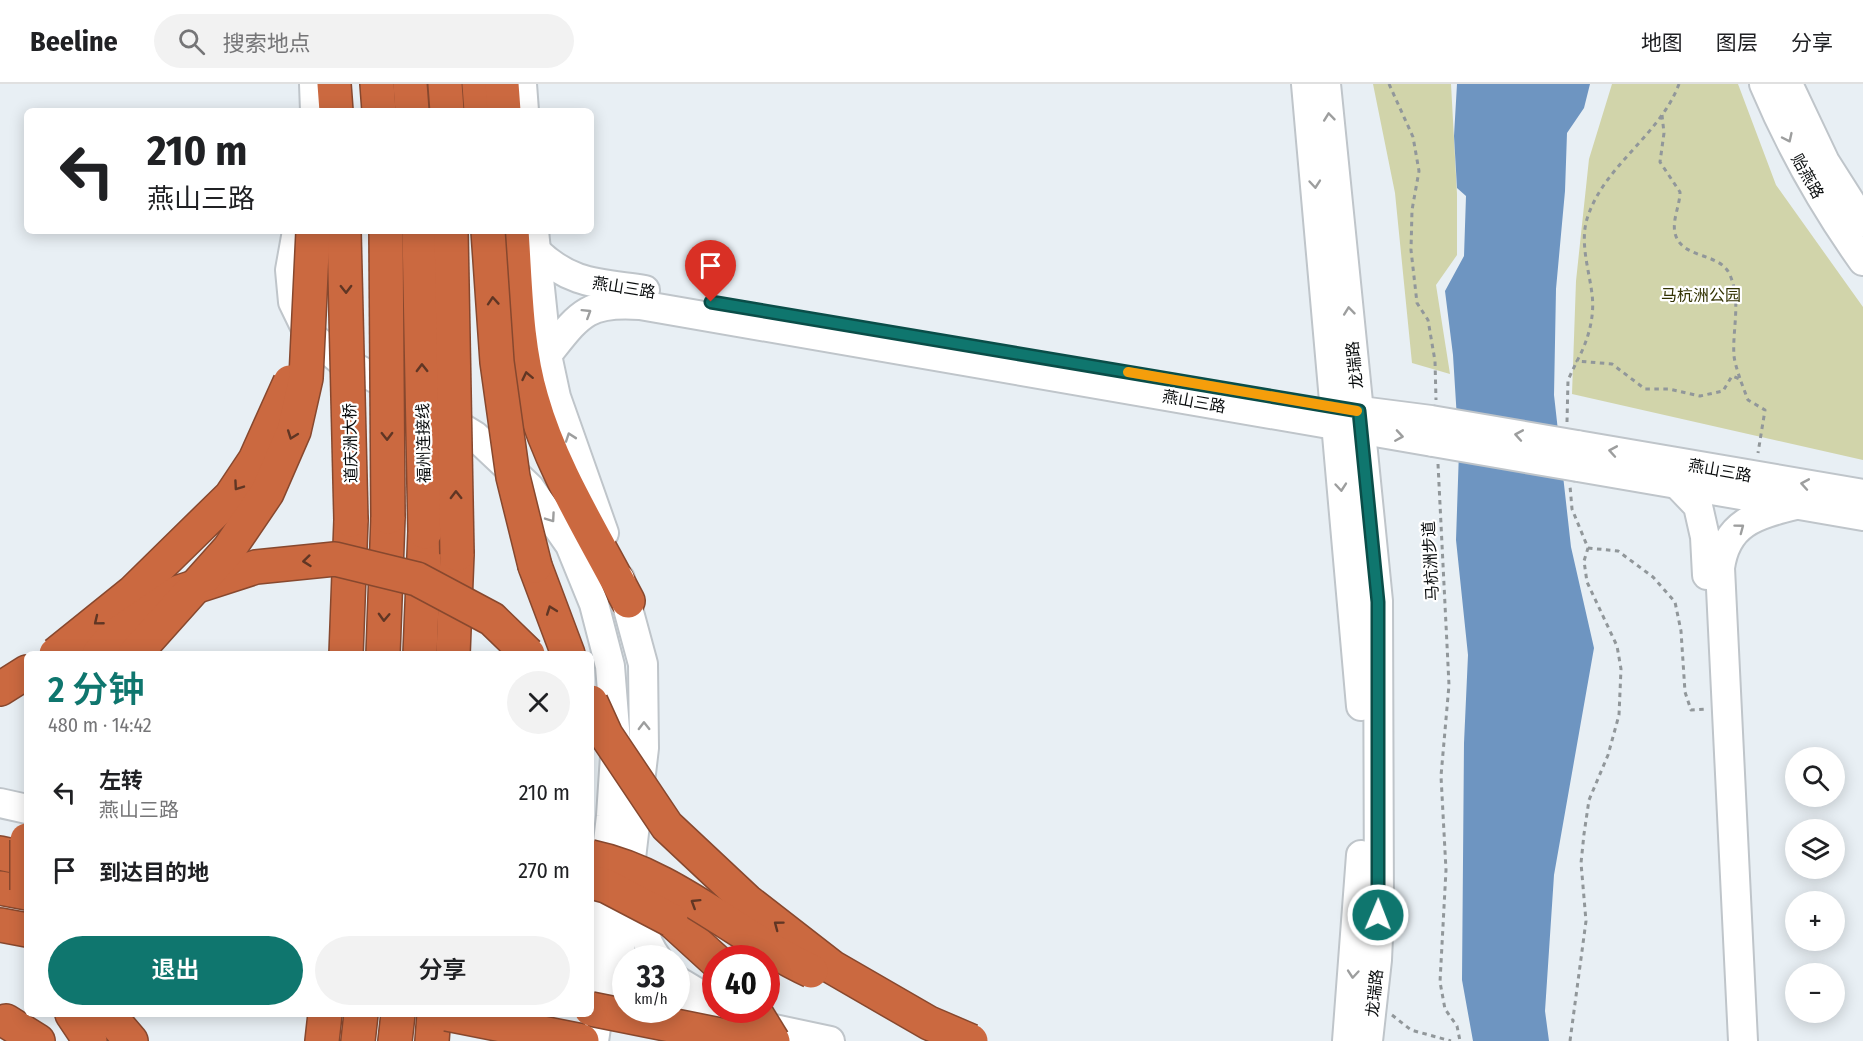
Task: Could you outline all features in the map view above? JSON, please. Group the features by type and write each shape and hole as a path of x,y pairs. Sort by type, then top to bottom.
{"highway":[{"path":"314,84 315,108"},
{"path":"334,84 336,108"},
{"path":"377,84 379,108"},
{"path":"410,84 412,108"},
{"path":"445,84 447,108"},
{"path":"479,84 481,108"},
{"path":"502,84 504,108"},
{"path":"138,651 230,549 267,493 294,431 306,378 313,234"},
{"name":"道庆洲大桥","path":"344,234 351,520 346,651"},
{"path":"383,651 388,517 386,234"},
{"name":"福州连接线","path":"419,234 425,532 420,651"},
{"path":"451,234 458,554 453,651"},
{"path":"488,234 497,362 513,477 535,566 567,651"},
{"path":"527,238 515,278 521,348 531,399 552,455 628,601"},
{"path":"60,651 133,592 231,496 255,460 291,379 309,295"},
{"path":"101,651 113,637 179,592 256,567 335,559 417,579 492,619 525,651"},
{"path":"0,689 24,674"},
{"path":"594,709 606,735 625,835 618,863 686,897 792,962 895,1009 989,1041"},
{"path":"594,745 625,835 747,901 832,967 930,1023 971,1041"},
{"path":"0,853 24,858"},
{"path":"594,883 606,886 671,920 702,948"},
{"path":"0,888 24,892"},
{"path":"0,925 24,929"},
{"path":"602,994 750,1041"},
{"path":"74,1017 90,1041"},
{"path":"111,1017 131,1041"},
{"path":"322,1041 325,1017"},
{"path":"358,1041 361,1017"},
{"path":"395,1041 398,1017"},
{"path":"432,1041 434,1017"},
{"path":"462,1017 582,1041"},
{"path":"769,1023 785,1037"},
{"path":"12,1027 38,1041"}],"street":[{"path":"522,84 524,108"},
{"name":"龙瑞路","path":"1306,84 1347,419 1378,602 1379,870 1374,1002 1368,1041"},
{"name":"龙瑞路","path":"1326,84 1347,419 1363,744 1361,855 1347,1041"},
{"name":"贻燕路","path":"1764,84 1806,175 1863,261"},
{"name":"贻燕路","path":"1788,84 1825,162 1863,222"},
{"path":"296,234 290,270 293,302 308,333 340,360 408,395 475,436 530,488 570,545 594,604 610,666 625,835 639,917 648,945"},
{"path":"527,238 556,397 628,601 643,664 645,748 625,835 620,960 602,994 594,1041"},
{"name":"燕山三路","path":"527,238 554,269 583,280 1347,419"},
{"name":"燕山三路","path":"547,354 572,323 586,312 600,305 640,305 1573,454 1755,476 1863,494"},
{"name":"燕山三路","path":"1573,454 1677,484 1863,516"},
{"path":"1677,484 1698,506 1705,537 1732,1041"},
{"path":"1743,1041 1720,568 1723,547 1735,529 1764,513 1796,505"},
{"path":"0,802 24,808"},
{"path":"594,885 625,835"},
{"path":"690,1012 785,1037 830,1041"},
{"path":"477,1041 482,1017"},
{"path":"754,1023 785,1037"}],"path":[{"name":"马杭洲步道","path":"1389,84 1413,137 1419,171 1412,210 1411,250 1417,303 1428,320 1435,361 1440,557 1449,685 1441,777 1446,870 1440,982 1445,1009 1457,1026 1460,1041"},
{"path":"1570,1041 1586,921 1581,862 1584,834 1589,800 1608,755 1619,715 1621,669 1617,646 1587,582 1584,561 1588,548 1572,509 1573,454 1568,380 1588,340 1593,297 1584,239 1587,218 1599,191 1662,115 1679,84"},
{"path":"1662,115 1664,133 1660,162 1680,192 1675,233 1678,241 1691,252 1717,262 1728,271 1736,302 1734,357 1748,400 1765,410 1755,476"},
{"path":"1577,361 1612,364 1646,389 1670,389 1700,396 1723,391 1732,376 1740,379"},
{"path":"1588,548 1618,551 1653,577 1675,602 1681,631 1686,692 1691,710 1714,708"},
{"path":"1374,1002 1411,1030 1451,1041"}],"green space":[{"path":"1373,84 1451,84 1457,194 1457,255 1436,285 1450,374 1412,363 1395,193"},
{"name":"马杭洲公园","path":"1612,84 1738,84 1776,185 1863,307 1863,460 1572,394 1576,281 1589,159"}],"water":[{"path":"1457,84 1590,84 1584,108 1567,133 1565,191 1556,289 1554,395 1571,547 1594,648 1554,875 1545,1011 1549,1041 1473,1041 1462,980 1464,743 1468,655 1456,540 1459,451 1453,355 1445,291 1464,256 1466,196 1457,188 1454,136"}],"slow traffic":[{"path":"1128,372 1357,411"}],"route":[{"path":"711,302 1359,411 1378,602 1378,915"}]}
